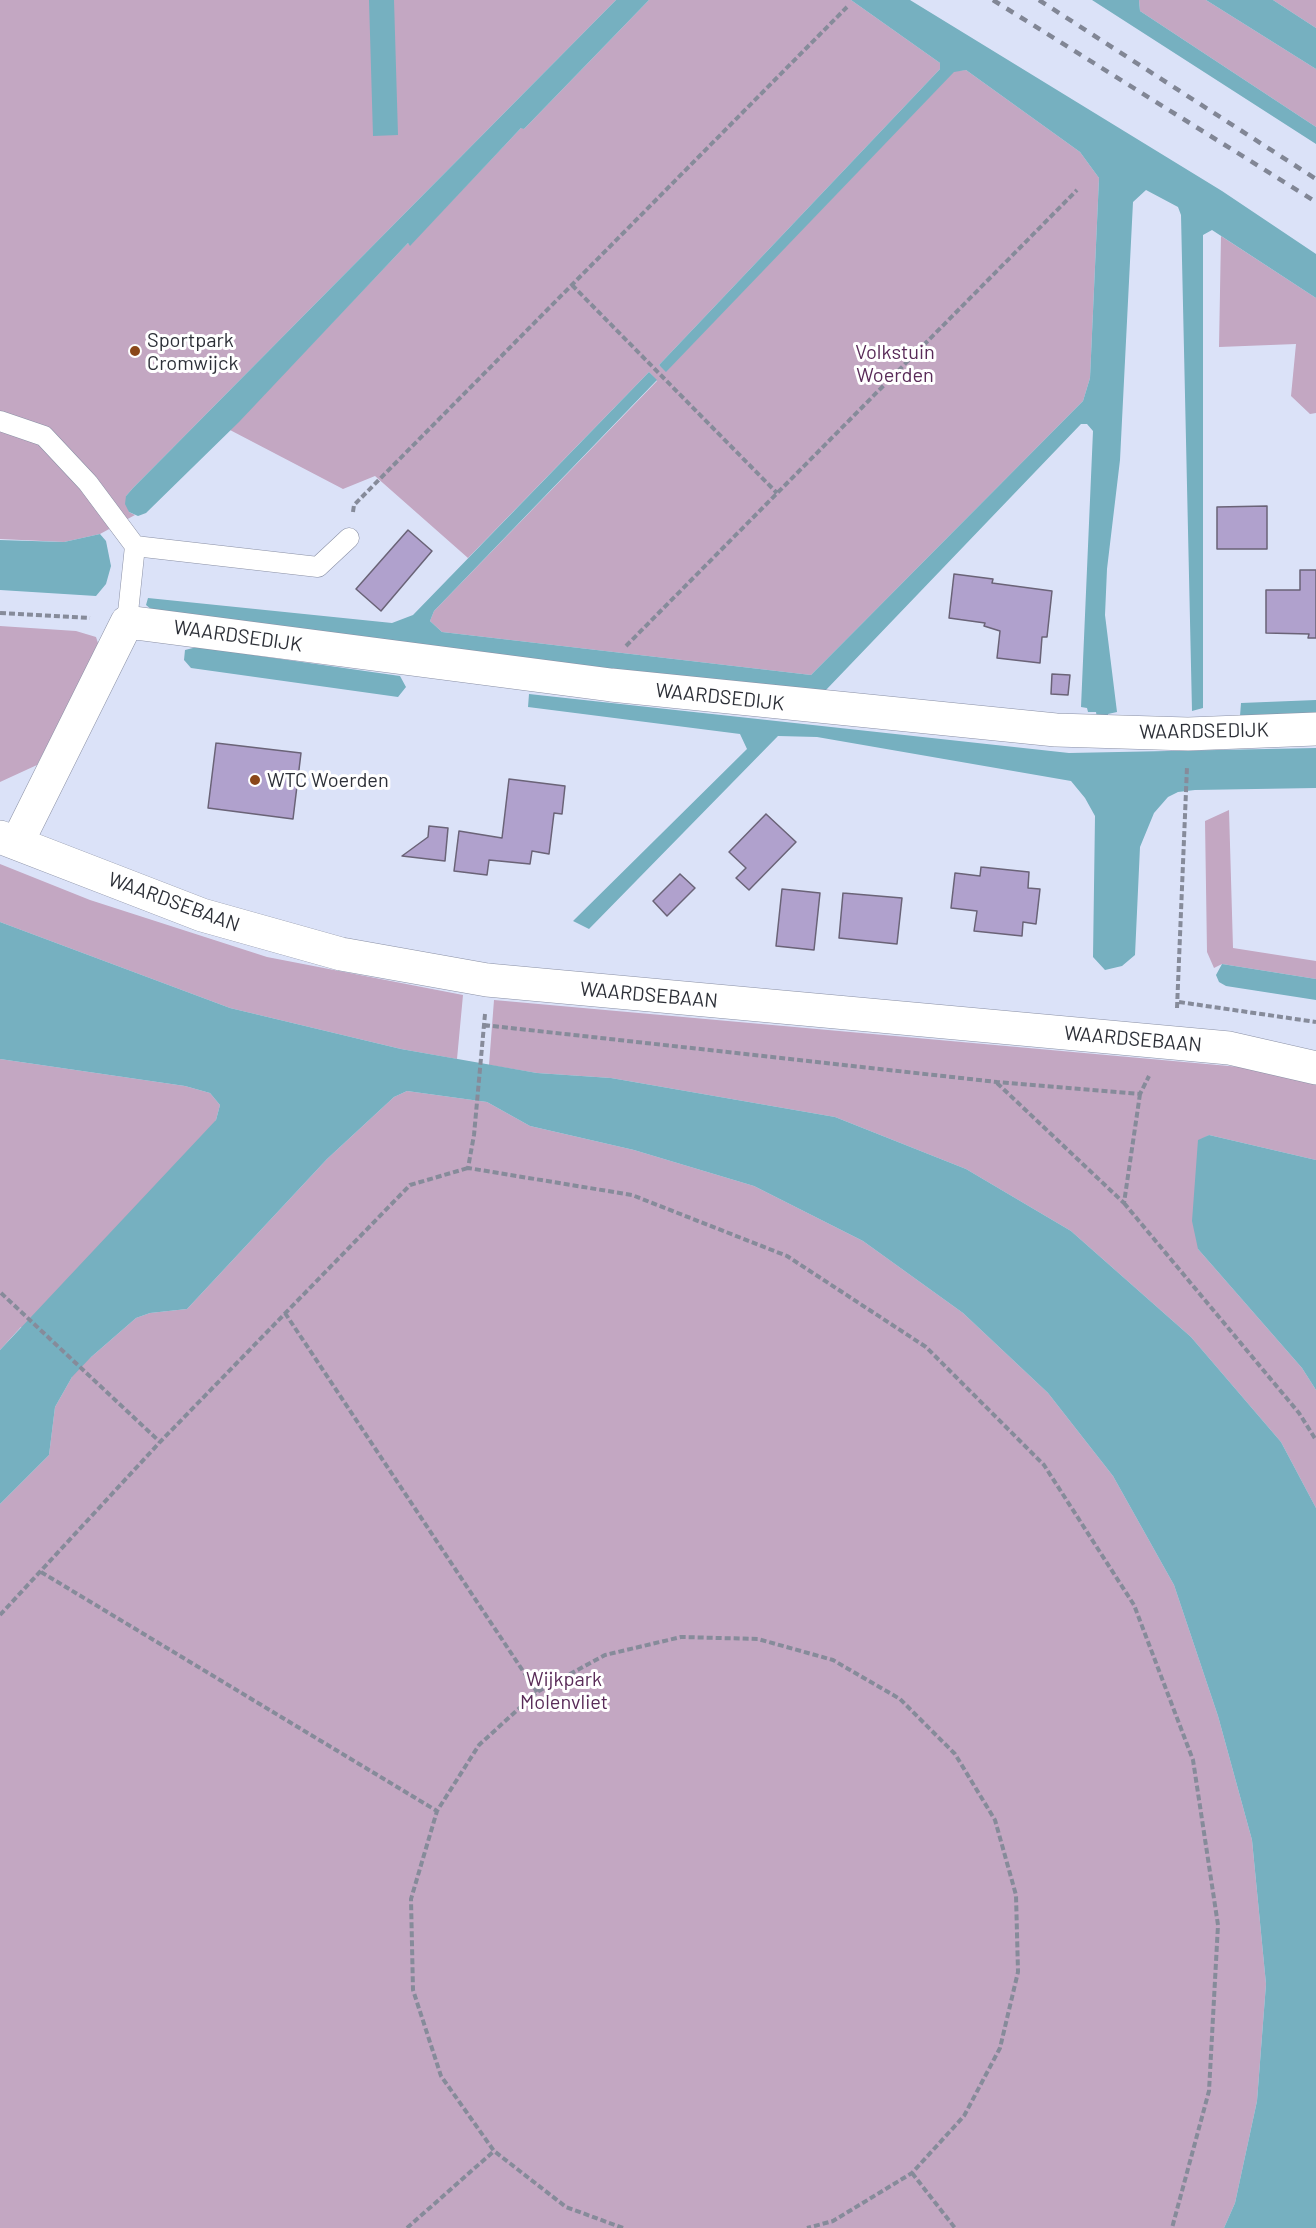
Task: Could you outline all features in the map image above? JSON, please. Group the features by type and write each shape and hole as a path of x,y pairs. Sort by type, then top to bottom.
{"street":[{"name":"WAARDSEDIJK","path":"127,622 611,685 1046,729 1188,734 1316,729"},
{"path":"8,840 127,622"},
{"name":"WAARDSEBAAN","path":"8,840 202,915 341,954 476,978 1229,1048 1316,1068"}],"lane":[{"path":"0,421 44,436 88,483 135,546 127,622"},
{"path":"135,546 318,567 349,538"}],"path":[{"path":"349,538 354,505 847,7"},
{"path":"626,646 1077,190"},
{"path":"572,285 777,493"},
{"path":"0,613 127,622"},
{"path":"1124,1203 1140,1094 1165,1042 1179,1002 1186,794"},
{"name":"WAARDSEBAAN","path":"1179,1002 1316,1022"},
{"path":"484,1025 997,1083 1140,1094"},
{"path":"468,1168 474,1135 483,1040"},
{"path":"997,1083 1124,1203 1299,1413 1316,1440"},
{"path":"0,1615 160,1442 410,1185 468,1168 632,1195 787,1256 926,1347 1044,1465 1134,1605 1193,1760 1218,1925 1209,2091 1172,2228"},
{"path":"1,1293 160,1442"},
{"path":"285,1313 537,1692"},
{"path":"41,1572 437,1811"},
{"path":"623,2228 566,2207 494,2151 441,2076 413,1990 411,1899 437,1811 479,1745 537,1692 605,1655 681,1637 758,1639 833,1660 900,1699 955,1754 994,1820 1016,1894 1018,1972 1000,2048 964,2116 912,2174 833,2221 807,2228"},
{"path":"407,2228 494,2151"},
{"path":"912,2174 955,2228"}],"green space":[{"name":"Sportpark Cromwijck","path":"0,0 616,0 133,488 126,496 129,512 135,515 100,534 64,542 0,539"},
{"name":"Volkstuin Woerden","path":"649,0 851,0 940,63 940,69 659,365 666,371 954,71 966,70 1080,152 1099,178 1090,378 1083,401 811,675 442,632 430,621 434,611 657,381 649,372 468,558 375,476 343,489 230,430 408,243 410,245 522,127 524,129"},
{"path":"1139,0 1206,0 1316,69 1316,127 1140,11"},
{"path":"1273,0 1316,0 1316,28"},
{"path":"1221,236 1316,298 1316,413 1310,414 1291,396 1296,344 1219,347"},
{"path":"0,626 76,631 96,637 99,646 37,765 0,782"},
{"path":"1229,810 1233,948 1316,961 1316,979 1222,964 1214,968 1207,952 1205,821"},
{"path":"0,864 90,900 267,957 463,995 457,1059 401,1049 230,1008 0,922"},
{"path":"494,1000 1251,1068 1316,1085 1316,1160 1209,1135 1198,1141 1198,1249 1302,1368 1316,1390 1316,1508 1281,1442 1191,1337 1071,1231 966,1169 835,1117 611,1078 537,1073 489,1065"},
{"name":"Wijkpark Molenvliet","path":"0,1059 185,1086 210,1093 220,1105 216,1120 90,1358 136,1318 150,1313 187,1309 327,1159 394,1097 407,1091 487,1102 530,1126 634,1150 754,1186 863,1241 963,1313 1048,1393 1113,1476 1174,1585 1218,1716 1252,1840 1266,1984 1257,2101 1235,2203 1224,2228 0,2228 0,1504 49,1455 55,1407 72,1377 21,1327 0,1350"}],"water":[{"path":"369,0 394,0 398,135 373,136"},
{"path":"616,0 649,0 524,129 521,128 410,246 408,243 239,422 146,513 138,516 129,512 125,504 126,496 133,488"},
{"path":"851,0 910,0 1222,191 1316,254 1316,298 1212,230 1203,235 1203,708 1192,711 1181,215 1178,207 1146,190 1133,202 1120,460 1107,569 1105,615 1117,712 1108,714 1108,720 1097,718 1096,712 1088,712 1087,708 1081,707 1093,431 1087,424 1081,424 825,691 808,692 471,654 152,610 146,605 148,598 392,623 413,615 649,372 657,380 434,611 430,621 442,632 811,675 1083,401 1090,378 1099,178 1080,152 966,70 954,72 666,372 659,365 940,69 940,63"},
{"path":"1092,0 1139,0 1140,11 1316,127 1316,144"},
{"path":"1206,0 1273,0 1316,28 1316,69"},
{"path":"100,534 106,541 111,566 106,584 96,596 0,590 0,540 64,542"},
{"path":"197,647 400,676 406,687 398,697 191,668 184,660 185,650"},
{"path":"529,694 1069,753 1316,748 1316,788 1195,790 1178,792 1168,797 1154,813 1140,847 1135,955 1122,966 1105,970 1093,957 1095,816 1085,798 1071,781 817,737 778,736 589,929 573,921 747,749 740,734 528,707"},
{"path":"1316,700 1316,717 1240,716 1241,703"},
{"path":"0,922 230,1008 401,1049 537,1073 611,1078 835,1117 966,1169 1071,1231 1191,1337 1281,1442 1316,1508 1316,2228 1224,2228 1235,2203 1257,2101 1266,1984 1252,1840 1218,1716 1174,1585 1113,1476 1048,1393 963,1313 863,1241 754,1186 634,1150 530,1126 487,1102 407,1091 394,1097 327,1159 187,1309 150,1313 136,1318 90,1358 72,1377 55,1407 49,1455 0,1504 0,1350 216,1120 220,1105 210,1093 185,1086 0,1059"},
{"path":"1222,964 1316,979 1316,1000 1226,986 1219,982 1216,975"},
{"path":"1209,1135 1316,1160 1316,1390 1302,1368 1198,1249 1192,1221 1198,1140"}],"building":[{"path":"1267,506 1267,549 1217,549 1217,507"},
{"path":"408,530 432,551 381,611 356,589"},
{"path":"1300,570 1316,570 1316,638 1308,638 1309,634 1266,633 1266,590 1300,590"},
{"path":"954,574 993,579 992,583 1052,591 1047,637 1042,637 1040,663 997,658 1000,631 984,626 985,623 949,618"},
{"path":"1052,674 1070,675 1068,695 1051,694"},
{"name":"WTC Woerden","path":"216,743 301,753 293,819 208,808"},
{"path":"509,779 565,786 562,814 554,813 549,854 532,851 530,864 489,860 487,875 454,871 459,831 502,838"},
{"path":"766,814 796,842 749,890 736,878 746,868 729,852"},
{"path":"429,826 448,828 445,861 402,856 428,837"},
{"path":"981,867 1029,872 1028,888 1040,889 1036,924 1023,922 1022,936 974,931 977,911 951,908 955,873 980,876"},
{"path":"680,874 695,888 667,916 653,901"},
{"path":"782,889 820,893 814,950 776,946"},
{"path":"843,893 902,898 897,944 839,938"}],"railway":[{"path":"993,0 1316,202"},
{"path":"1039,0 1316,179"}],"place":[{"name":"Sportpark Cromwijck","path":"135,351"},
{"name":"WTC Woerden","path":"255,780"}]}
